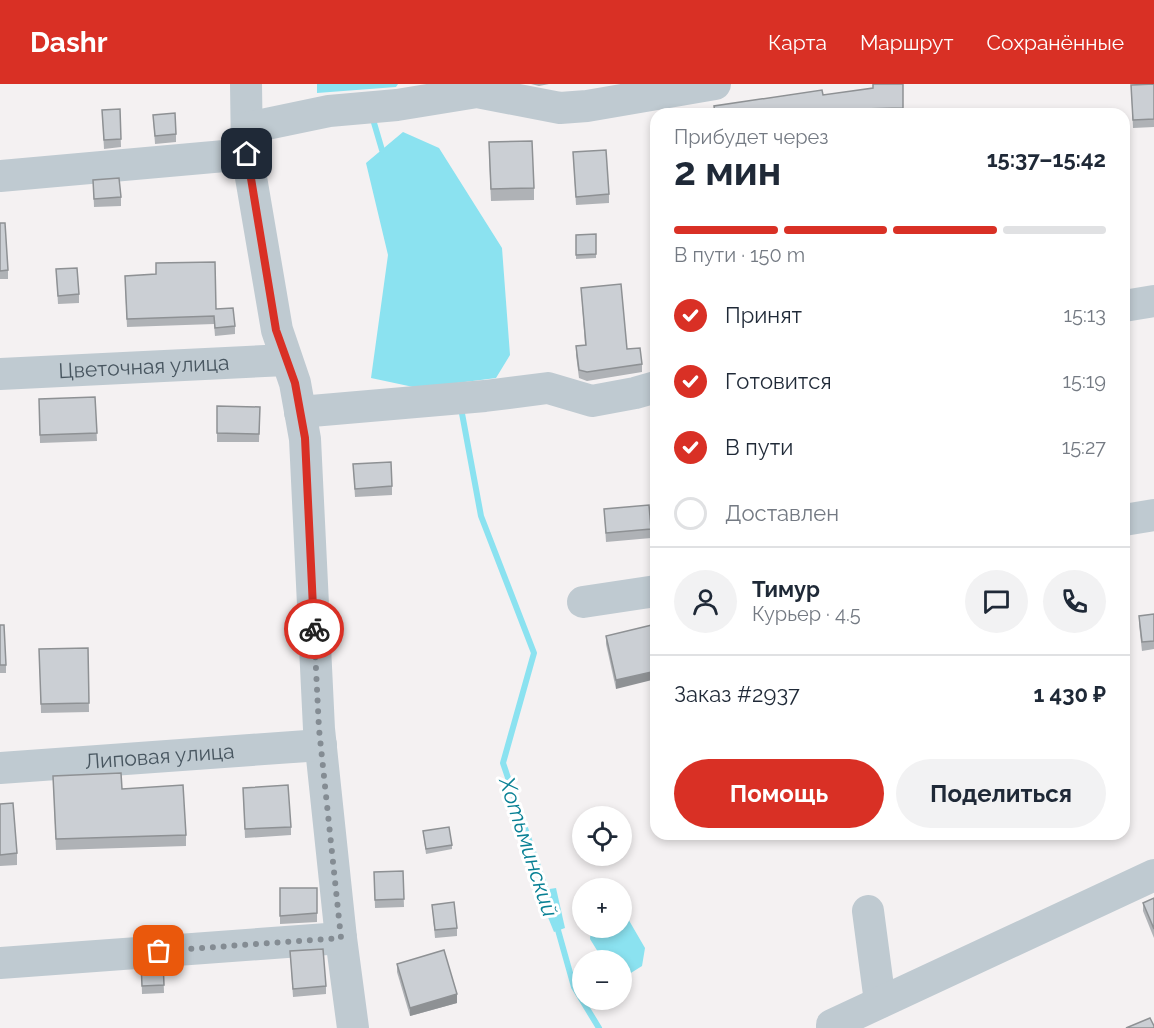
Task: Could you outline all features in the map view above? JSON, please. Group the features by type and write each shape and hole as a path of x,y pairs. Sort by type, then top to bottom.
{"street":[{"path":"246,84 247,141 276,330 295,383 305,438 321,745 341,938 353,1028"},
{"path":"0,176 247,141 328,111 397,105 477,92 560,108 587,106 715,84"},
{"path":"1130,305 1154,301"},
{"name":"Цветочная улица","path":"0,374 286,360"},
{"path":"300,412 485,396 548,388 592,401 650,389"},
{"path":"1130,519 1154,515"},
{"path":"583,602 650,592"},
{"name":"Липовая улица","path":"0,768 321,745"},
{"path":"832,1028 832,1025 880,1002 1154,875"},
{"path":"868,911 880,1002"},
{"path":"0,963 341,938"}],"water":[{"path":"317,84 398,84 396,87 317,93"},
{"path":"403,132 439,148 502,248 510,355 496,378 418,388 371,378 388,255 366,163"},
{"path":"556,888 565,928 554,932 545,910 543,890"},
{"path":"632,926 645,948 642,966 632,972 632,950 597,950 590,939 632,938"}],"building":[{"path":"873,84 903,84 903,108 714,108 714,106 822,90 823,95 873,88"},
{"path":"1154,84 1154,119 1133,120 1131,85"},
{"path":"120,109 121,139 104,140 102,110"},
{"path":"175,113 176,134 155,136 153,115"},
{"path":"532,141 534,188 491,189 489,142"},
{"path":"606,150 609,194 576,197 573,152"},
{"path":"119,178 121,197 94,199 93,180"},
{"path":"0,223 5,223 8,270 0,271"},
{"path":"596,234 596,254 576,255 576,235"},
{"path":"215,262 216,309 233,308 235,326 215,328 214,316 127,319 125,276 156,274 156,263"},
{"path":"77,268 79,294 58,296 56,269"},
{"path":"621,284 627,349 640,348 642,364 587,372 579,370 576,346 586,345 581,288"},
{"path":"95,397 97,433 40,435 39,399"},
{"path":"217,406 260,407 259,434 217,433"},
{"path":"391,462 392,486 355,489 353,464"},
{"path":"649,505 650,529 606,533 604,509"},
{"path":"1154,614 1154,641 1142,642 1139,616"},
{"path":"0,625 4,625 6,665 0,665"},
{"path":"650,625 650,672 616,680 606,636"},
{"path":"88,648 89,703 41,704 39,649"},
{"path":"121,773 122,789 183,785 186,835 56,839 53,776"},
{"path":"288,785 291,827 245,829 243,788"},
{"path":"13,803 17,853 0,855 0,804"},
{"path":"449,827 452,845 426,849 423,831"},
{"path":"403,871 404,899 375,900 374,872"},
{"path":"280,888 317,888 317,913 280,916"},
{"path":"1154,898 1154,929 1143,903"},
{"path":"454,902 457,928 435,930 432,905"},
{"path":"323,949 326,986 293,989 290,951"},
{"path":"444,950 457,994 410,1008 397,964"},
{"path":"163,961 164,985 142,986 141,962"},
{"path":"1150,1018 1154,1028 1126,1028"}],"waterway":[{"name":"Хотьминский","path":"372,116 382,150"},
{"name":"Хотьминский","path":"461,408 481,516 534,653 503,763 548,896"},
{"name":"Хотьминский","path":"556,923 574,987 599,1028"}],"way so far":[{"path":"159,951 341,938 319,729 314,629"}],"route":[{"path":"247,154 276,330 295,383 305,438 314,629"}]}
